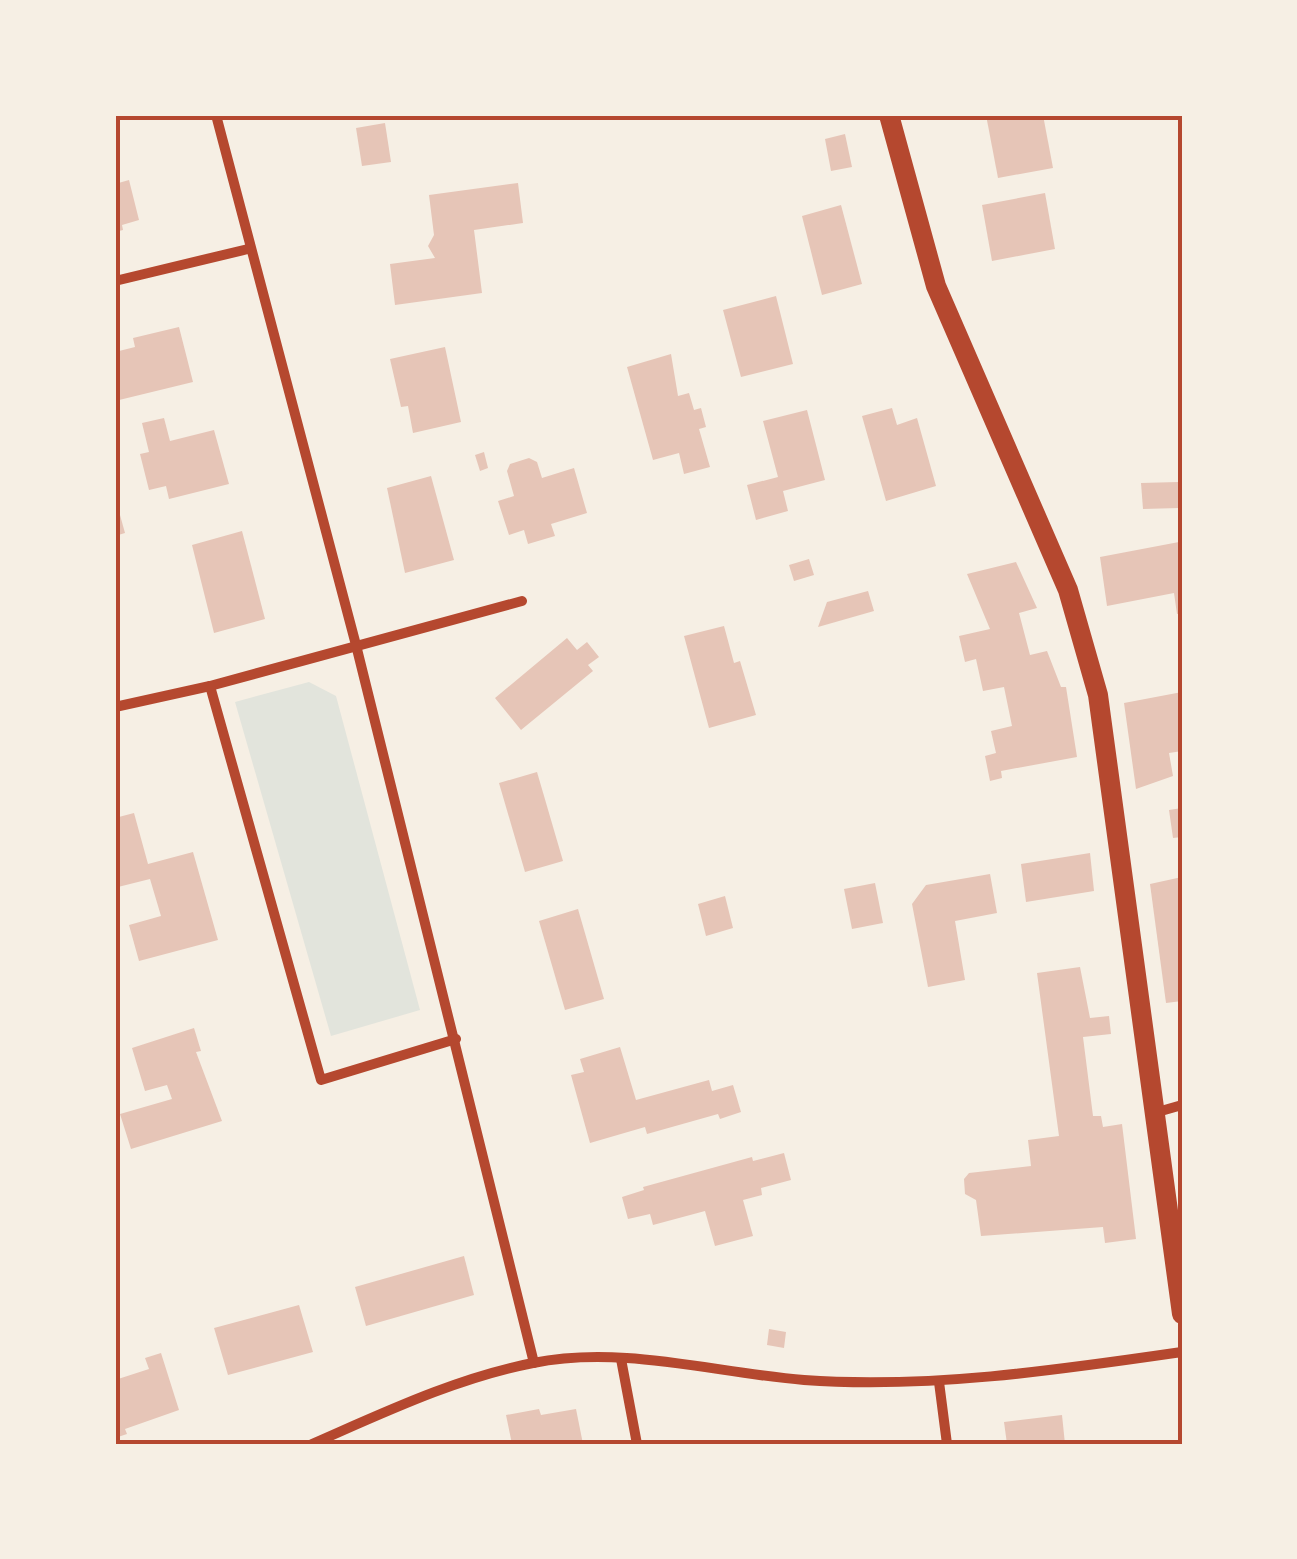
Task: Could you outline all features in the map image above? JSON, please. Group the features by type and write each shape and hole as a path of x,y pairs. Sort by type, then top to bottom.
{"main road":[{"path":"889,115 936,286 1080,624 1098,695 1182,1314"}],"street":[{"path":"216,115 248,249 356,645 534,1363"},
{"path":"115,281 248,249"},
{"path":"115,706 210,686 522,601"},
{"path":"210,686 320,1080 456,1040"},
{"path":"1154,1114 1182,1104"},
{"path":"312,1444 422,1396 534,1363 621,1359 700,1364 803,1380 939,1382 1182,1352"},
{"path":"621,1359 637,1444"},
{"path":"939,1382 947,1444"}],"shaded area":[{"path":"309,682 336,696 420,1010 331,1036 235,702"}],"building":[{"path":"986,115 1043,115 1053,168 998,178"},
{"path":"385,123 391,162 362,166 356,128"},
{"path":"845,134 852,167 831,171 825,139"},
{"path":"129,180 139,220 122,225 123,230 115,232 115,184"},
{"path":"518,183 523,223 474,230 482,293 395,305 390,264 435,258 428,246 434,235 429,195"},
{"path":"1045,193 1055,249 992,261 982,205"},
{"path":"841,205 862,284 822,295 802,216"},
{"path":"776,296 793,364 741,377 723,310"},
{"path":"179,327 193,382 115,401 115,352 135,347 133,338"},
{"path":"445,347 461,422 413,433 408,406 401,407 390,359"},
{"path":"671,354 678,396 689,393 694,410 701,408 706,427 699,429 710,467 684,474 679,453 653,460 627,367"},
{"path":"892,408 897,425 917,418 936,486 886,501 862,416"},
{"path":"807,410 825,480 783,491 788,511 756,520 747,485 778,477 763,421"},
{"path":"164,418 170,441 214,430 229,484 169,499 166,486 149,490 140,454 149,452 142,423"},
{"path":"484,452 488,468 480,471 475,455"},
{"path":"529,458 537,462 542,478 574,468 587,513 551,524 555,536 528,544 524,530 509,535 498,501 514,496 507,471 510,464"},
{"path":"431,476 454,560 405,573 387,488"},
{"path":"1178,482 1179,508 1143,509 1141,483"},
{"path":"120,515 125,533 115,536 115,517"},
{"path":"242,531 265,619 214,633 192,545"},
{"path":"1179,542 1182,613 1177,614 1174,593 1107,606 1100,557"},
{"path":"809,559 814,575 794,581 789,565"},
{"path":"1016,562 1037,608 1019,613 1030,655 1047,651 1061,687 1066,687 1077,757 1001,771 1002,778 990,781 985,756 996,753 991,731 1012,726 1004,687 983,691 976,659 965,662 959,636 990,629 967,574"},
{"path":"868,591 874,611 818,627 827,602"},
{"path":"724,626 734,663 740,661 756,715 709,728 684,636"},
{"path":"567,638 577,650 587,642 599,657 588,665 593,671 521,730 495,698"},
{"path":"1182,692 1182,751 1169,753 1173,776 1136,789 1124,703"},
{"path":"537,772 563,861 525,872 499,783"},
{"path":"1182,808 1182,837 1173,838 1169,810"},
{"path":"134,813 148,864 193,852 218,940 139,961 129,925 161,916 150,879 118,887 115,818"},
{"path":"1090,853 1094,891 1026,902 1021,864"},
{"path":"990,874 997,913 955,921 965,980 928,987 912,904 926,885"},
{"path":"1182,877 1182,1001 1166,1003 1150,884"},
{"path":"875,883 883,923 852,929 844,889"},
{"path":"725,896 733,928 706,936 698,904"},
{"path":"578,909 604,999 565,1010 539,921"},
{"path":"1080,967 1090,1018 1109,1016 1111,1034 1083,1037 1093,1116 1101,1116 1103,1127 1122,1124 1136,1239 1105,1243 1103,1227 981,1236 976,1200 965,1194 964,1179 969,1173 1031,1166 1028,1140 1059,1136 1037,973"},
{"path":"194,1028 201,1051 196,1052 222,1121 131,1149 120,1114 172,1099 167,1085 145,1091 132,1048"},
{"path":"620,1047 636,1100 709,1080 712,1091 733,1085 741,1112 720,1119 718,1114 647,1134 645,1127 590,1143 571,1075 584,1072 580,1059"},
{"path":"784,1153 791,1180 761,1188 762,1195 743,1200 753,1236 715,1246 705,1211 653,1225 650,1214 628,1219 622,1197 644,1190 643,1187 752,1157 753,1161"},
{"path":"464,1256 474,1295 366,1326 355,1287"},
{"path":"299,1305 313,1352 228,1375 214,1328"},
{"path":"769,1329 786,1332 784,1348 767,1345"},
{"path":"161,1353 179,1410 125,1429 127,1434 115,1438 115,1380 149,1369 145,1358"},
{"path":"539,1409 541,1415 576,1409 583,1444 512,1444 506,1415"},
{"path":"1062,1415 1065,1444 1007,1444 1004,1422"}]}
